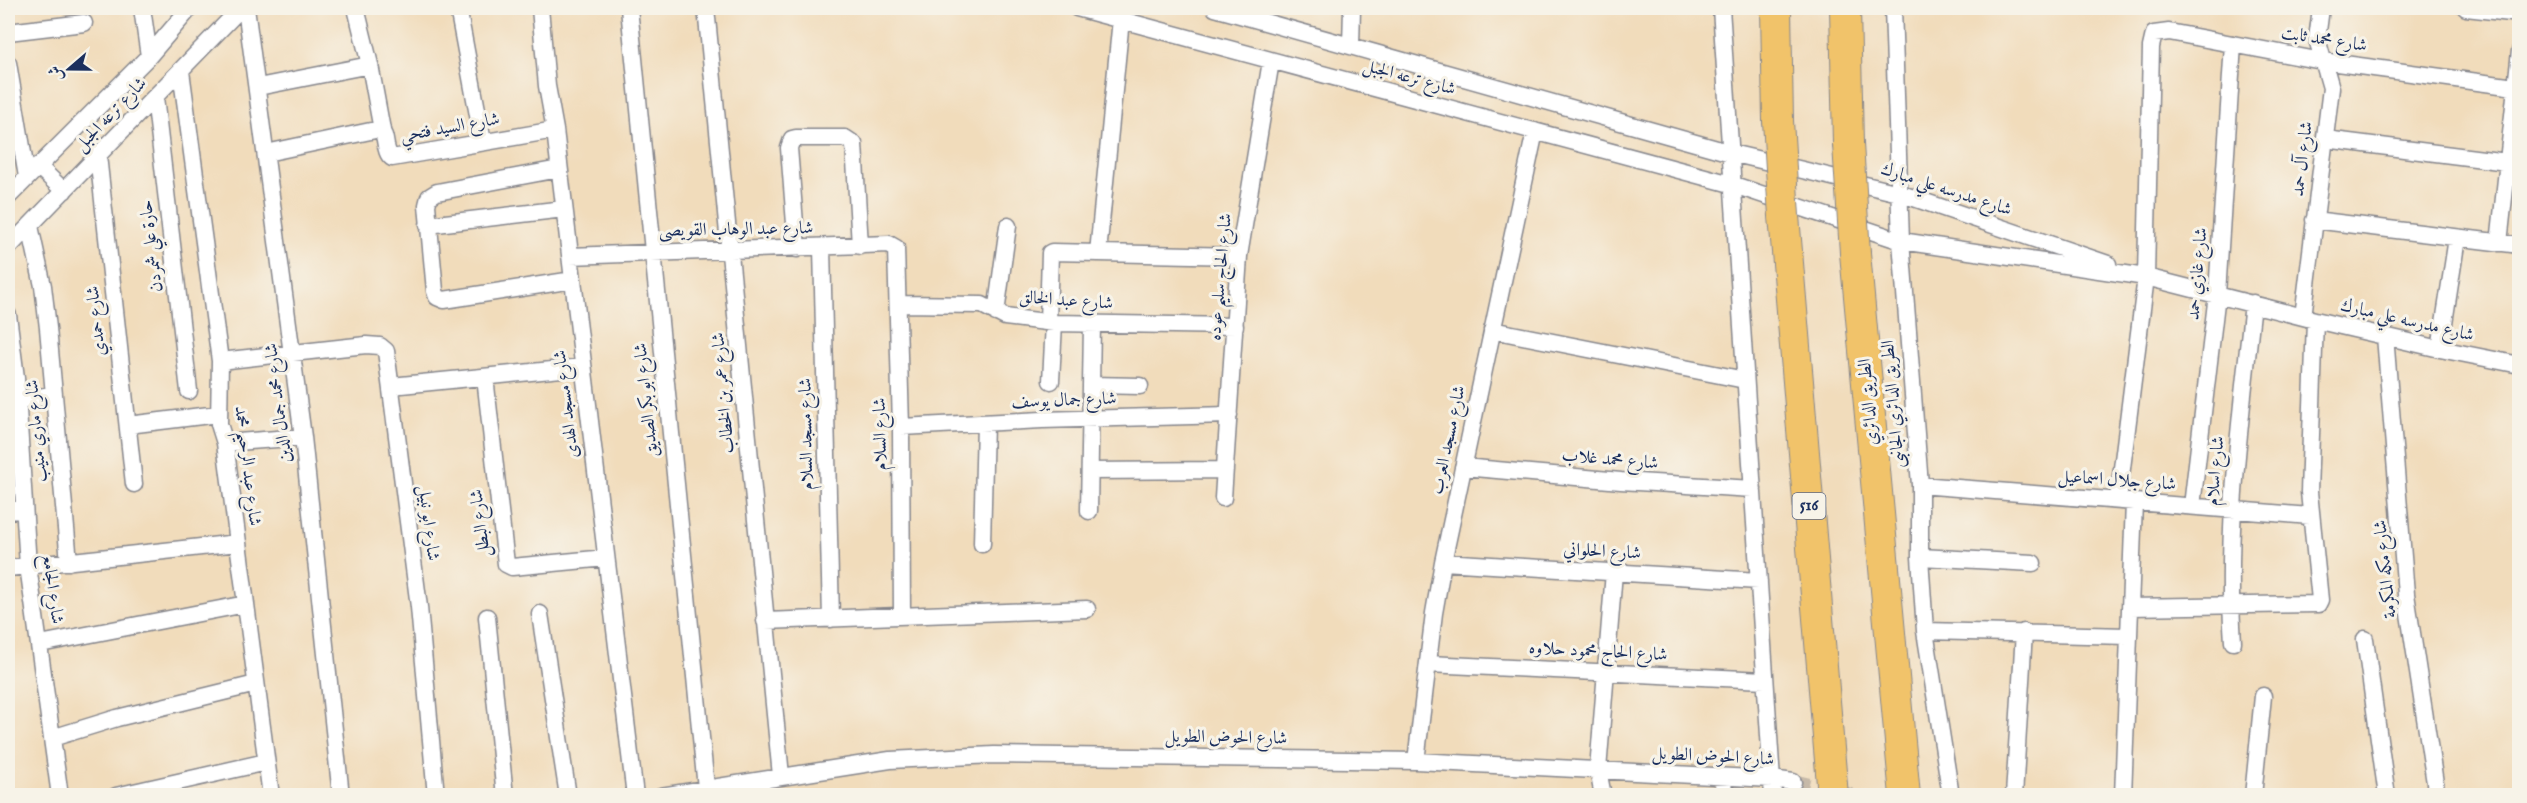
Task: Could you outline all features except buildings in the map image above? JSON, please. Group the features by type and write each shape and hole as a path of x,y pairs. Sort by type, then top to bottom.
{"highway":[{"name":"516","path":"1776,8 1784,216 1833,795"},
{"name":"الطريق الدائري","path":"1845,8 1848,144 1855,253 1905,795"}],"street":[{"path":"142,8 148,56"},
{"name":"شارع ترعه الجبل","path":"8,197 148,56 190,8"},
{"name":"شارع ترعه الجبل","path":"8,248 241,8"},
{"name":"شارع محمد جمال الدين","path":"246,8 303,438 341,795"},
{"path":"356,8 382,129"},
{"path":"458,8 483,142"},
{"name":"شارع مسجد الهدى","path":"540,8 546,75 555,130 635,795"},
{"name":"شارع ابو بكر الصديق","path":"629,8 706,788"},
{"name":"شارع عمر بن الخطاب","path":"706,8 781,776"},
{"name":"شارع ترعه الجبل","path":"1077,8 1731,184"},
{"name":"شارع ترعه الجبل","path":"1218,8 1731,153"},
{"path":"1351,46 1352,8"},
{"path":"1721,8 1772,787"},
{"name":"الطريق الدائري الجانبى","path":"1893,8 1901,241 1920,485 1920,557 1925,631 1951,795"},
{"name":"شارع آل حمد","path":"2231,605 2318,604 2319,594 2310,516 2309,319 2314,220 2331,88 2317,39 2321,8"},
{"path":"2466,8 2520,14"},
{"path":"1098,253 1121,20"},
{"path":"8,32 84,23"},
{"name":"شارع محمد ثابت","path":"2146,277 2151,39 2159,32 2322,61 2515,87"},
{"name":"شارع غازي حمد","path":"2192,506 2217,294 2233,44"},
{"path":"2499,243 2520,51"},
{"name":"شارع الحاج سليم عوده","path":"1223,498 1239,256 1271,62"},
{"path":"8,63 10,97 33,172 64,192"},
{"path":"258,87 370,65"},
{"name":"شارع عبد الرحيم محمد","path":"181,71 220,361 218,414 225,443 271,795"},
{"name":"حارة علي شمردن","path":"155,97 189,391"},
{"name":"شارع السيد فتحي","path":"266,153 382,129 387,154 392,158 555,130"},
{"name":"شارع مسجد العرب","path":"1416,761 1443,562 1535,131"},
{"path":"797,249 789,148 792,140 796,138 845,138 854,144 860,246"},
{"path":"2325,140 2507,162"},
{"name":"شارع مدرسه علي مبارك","path":"1731,153 1899,192 2146,277"},
{"name":"شارع حمدي","path":"98,155 134,484"},
{"path":"559,169 432,194 427,200 435,291 437,297 444,300 573,280"},
{"name":"شارع مدرسه علي مبارك","path":"1731,184 1901,241 2146,277 2439,350 2520,365"},
{"path":"428,225 564,209"},
{"path":"2314,220 2520,245"},
{"name":"شارع ماري منيب","path":"30,226 43,286 69,562"},
{"path":"996,313 1008,226"},
{"path":"2439,350 2457,238"},
{"name":"شارع عبد الوهاب القويصى","path":"570,256 652,251 797,249 889,244 898,252"},
{"name":"شارع مسجد السلام","path":"822,248 831,619"},
{"name":"شارع السلام","path":"898,252 902,616"},
{"path":"1051,381 1050,254 1052,252 1239,256"},
{"path":"2123,795 2130,607 2126,501 2146,277"},
{"name":"شارع اسلام","path":"2233,642 2232,509 2253,303"},
{"name":"شارع عبد الخالق","path":"899,304 982,305 1005,317 1051,322 1235,326"},
{"name":"شارع الجامع","path":"8,315 12,379 18,400 16,510 28,566 60,795"},
{"path":"1089,511 1092,324"},
{"path":"1492,330 1745,380"},
{"name":"شارع مكه المكرمة","path":"2385,336 2406,594 2437,795"},
{"name":"شارع ابو نبيل","path":"292,354 380,346 386,351 419,607 436,795"},
{"path":"220,361 292,354"},
{"path":"391,386 582,367"},
{"name":"شارع البطل","path":"484,377 506,564 512,567 606,558"},
{"path":"1091,385 1140,386"},
{"path":"18,400 52,396"},
{"path":"128,425 218,414"},
{"name":"شارع جمال يوسف","path":"901,427 1229,415"},
{"path":"982,544 985,423"},
{"path":"225,443 303,438"},
{"name":"شارع محمد غلاب","path":"1463,467 1621,481 1753,489"},
{"path":"1090,471 1225,470"},
{"name":"شارع جلال اسماعيل","path":"1920,485 2310,516"},
{"path":"8,568 238,543"},
{"path":"1920,557 2033,563"},
{"name":"شارع الحلواني","path":"1443,562 1759,581"},
{"path":"1603,795 1598,770 1614,572"},
{"path":"40,644 246,604"},
{"path":"2130,607 2231,605"},
{"path":"765,621 1087,609"},
{"path":"540,614 568,795"},
{"path":"487,617 505,795"},
{"path":"1925,631 2128,636"},
{"path":"2014,795 2024,632"},
{"path":"2365,639 2387,795"},
{"name":"شارع الحاج محمود حلاوه","path":"1428,664 1765,680"},
{"path":"52,738 117,718 256,684"},
{"path":"2253,795 2263,696"},
{"name":"شارع الحوض الطويل","path":"661,795 890,760 970,755 1416,761 1722,777 1772,787 1793,782"},
{"path":"127,794 266,762"},
{"path":"1722,777 1725,795"}],"tunnel":[{"path":"1793,782 1851,796"}]}
